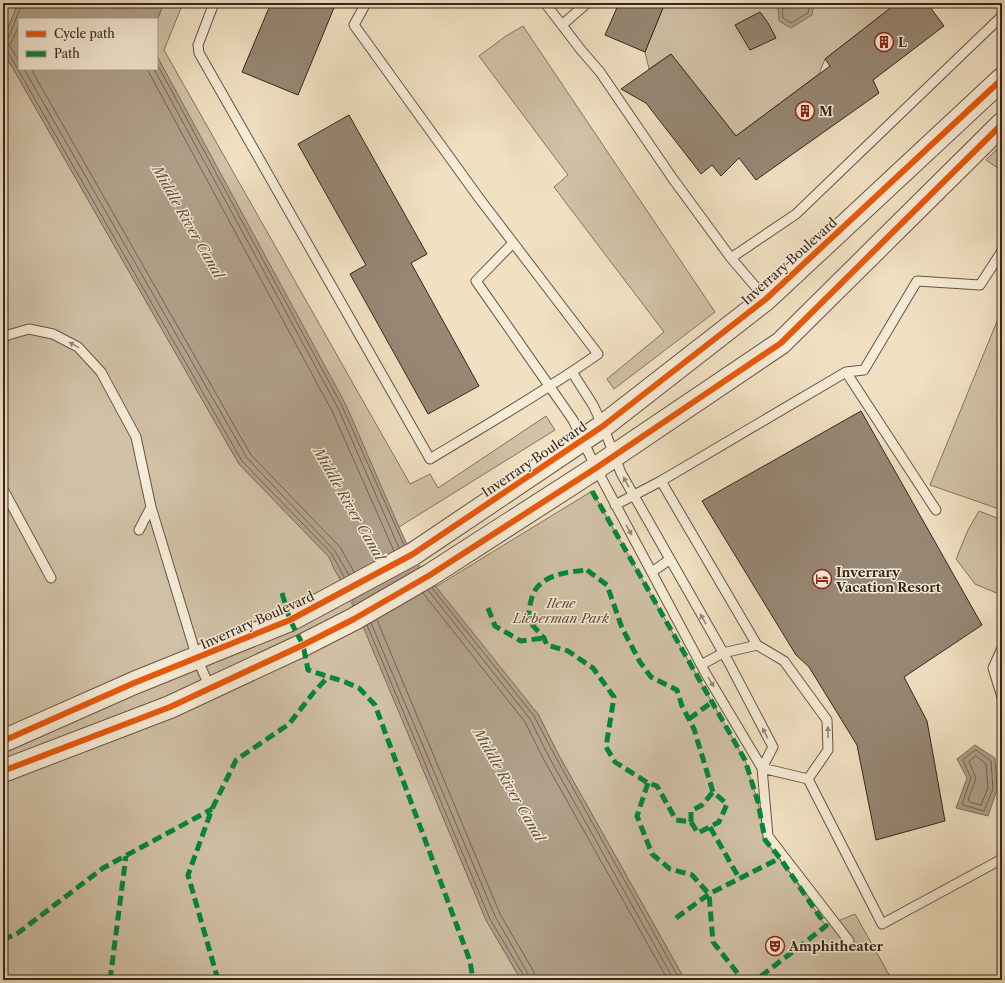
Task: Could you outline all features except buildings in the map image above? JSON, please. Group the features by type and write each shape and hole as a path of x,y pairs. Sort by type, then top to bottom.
{"street":[{"name":"Inverrary Boulevard","path":"3,740 134,683 290,620 413,554 603,426 766,299 1002,78"},
{"path":"3,771 170,707 304,645 354,619 430,575 596,468 781,343 1002,124"}],"lane":[{"path":"214,3 198,45 199,53 430,459 550,386 598,354 513,243 354,25 366,3"},
{"path":"545,3 600,72 673,179 731,258 766,299"},
{"path":"562,25 587,3"},
{"path":"731,258 796,214 1002,16"},
{"path":"513,243 476,281 573,420 615,505 701,665 762,768 768,836 849,941"},
{"path":"615,505 661,481 846,372 864,370 917,281 980,285 1002,252"},
{"path":"3,338 29,329 53,334 78,347 101,372 136,437 151,507 197,658 210,688"},
{"path":"572,372 593,405 603,426 621,473 723,653 773,747 762,768"},
{"path":"846,372 936,510"},
{"path":"661,481 757,645 784,661 827,720 828,750 808,779"},
{"path":"3,489 51,578"},
{"path":"139,530 151,507"},
{"path":"652,572 669,560"},
{"path":"701,665 723,653 757,645"},
{"path":"1002,648 993,668 1002,693"},
{"path":"762,768 808,779 882,924 1002,860"}],"green space":[{"path":"3,3 18,3 3,40"},
{"path":"164,3 183,3 164,50 410,484 430,474 438,488 546,416 555,430 399,527 158,58 158,18"},
{"path":"665,3 897,3 825,59 819,74 736,136 671,54 649,69 645,52"},
{"path":"523,26 715,312 614,389 607,379 664,332 554,187 568,175 479,56 506,36"},
{"path":"3,51 239,464 329,557 364,628 486,920 521,980 3,980"},
{"path":"1002,144 1002,171 986,160"},
{"path":"1002,309 1002,510 930,485"},
{"name":"Ilene Lieberman Park","path":"592,491 745,760 758,802 765,840 780,858 826,926 855,914 892,980 685,980 557,752 538,714 429,591"},
{"path":"979,511 1002,520 1002,587 999,594 975,584 956,559 968,530"}],"water":[{"name":"Middle River Canal","path":"18,3 164,3 158,18 18,18 18,70 158,70 158,58 346,405 414,559 538,714 557,752 685,980 521,980 486,920 349,593 334,569 329,557 239,464 3,51 3,40"},
{"path":"785,3 814,3 812,15 791,28 779,21 778,8"},
{"path":"975,745 995,758 997,790 988,816 956,808 967,778 957,759"}],"marked path":[{"path":"592,491 745,760 758,802 765,840 780,858 826,926 756,980"},
{"path":"587,570 607,585 622,628 640,662 651,677 677,690 682,706 694,729 713,792 727,804 719,822 698,833 691,822 676,820 657,786 648,783 615,762 606,747 614,697 593,668 568,651 547,645 544,638 528,620 533,595 538,586 544,581 557,575 587,570"},
{"path":"282,593 290,620 303,645 308,670 359,688 375,705 470,961 473,980"},
{"path":"488,608 495,626 521,641 544,638"},
{"path":"218,980 188,875 212,809 236,760 289,724 328,677"},
{"path":"689,719 712,702"},
{"path":"648,783 637,816 652,854 670,869 692,875 709,894 713,942 743,980"},
{"path":"691,822 691,811 702,805 713,792"},
{"path":"3,940 18,933 103,868 212,809"},
{"path":"710,827 739,878"},
{"path":"110,980 126,856"},
{"path":"676,918 709,894 780,858"}],"cycle path":[{"path":"3,741 134,683 290,620 413,554 603,426 766,299 1002,79"},
{"path":"3,771 170,707 303,645 354,619 430,575 596,468 781,343 1002,124"}],"place":[{"name":"L","path":"884,42"},
{"name":"M","path":"805,111"},
{"name":"Inverrary Vacation Resort","path":"822,579"},
{"name":"Amphitheater","path":"775,946"}]}
